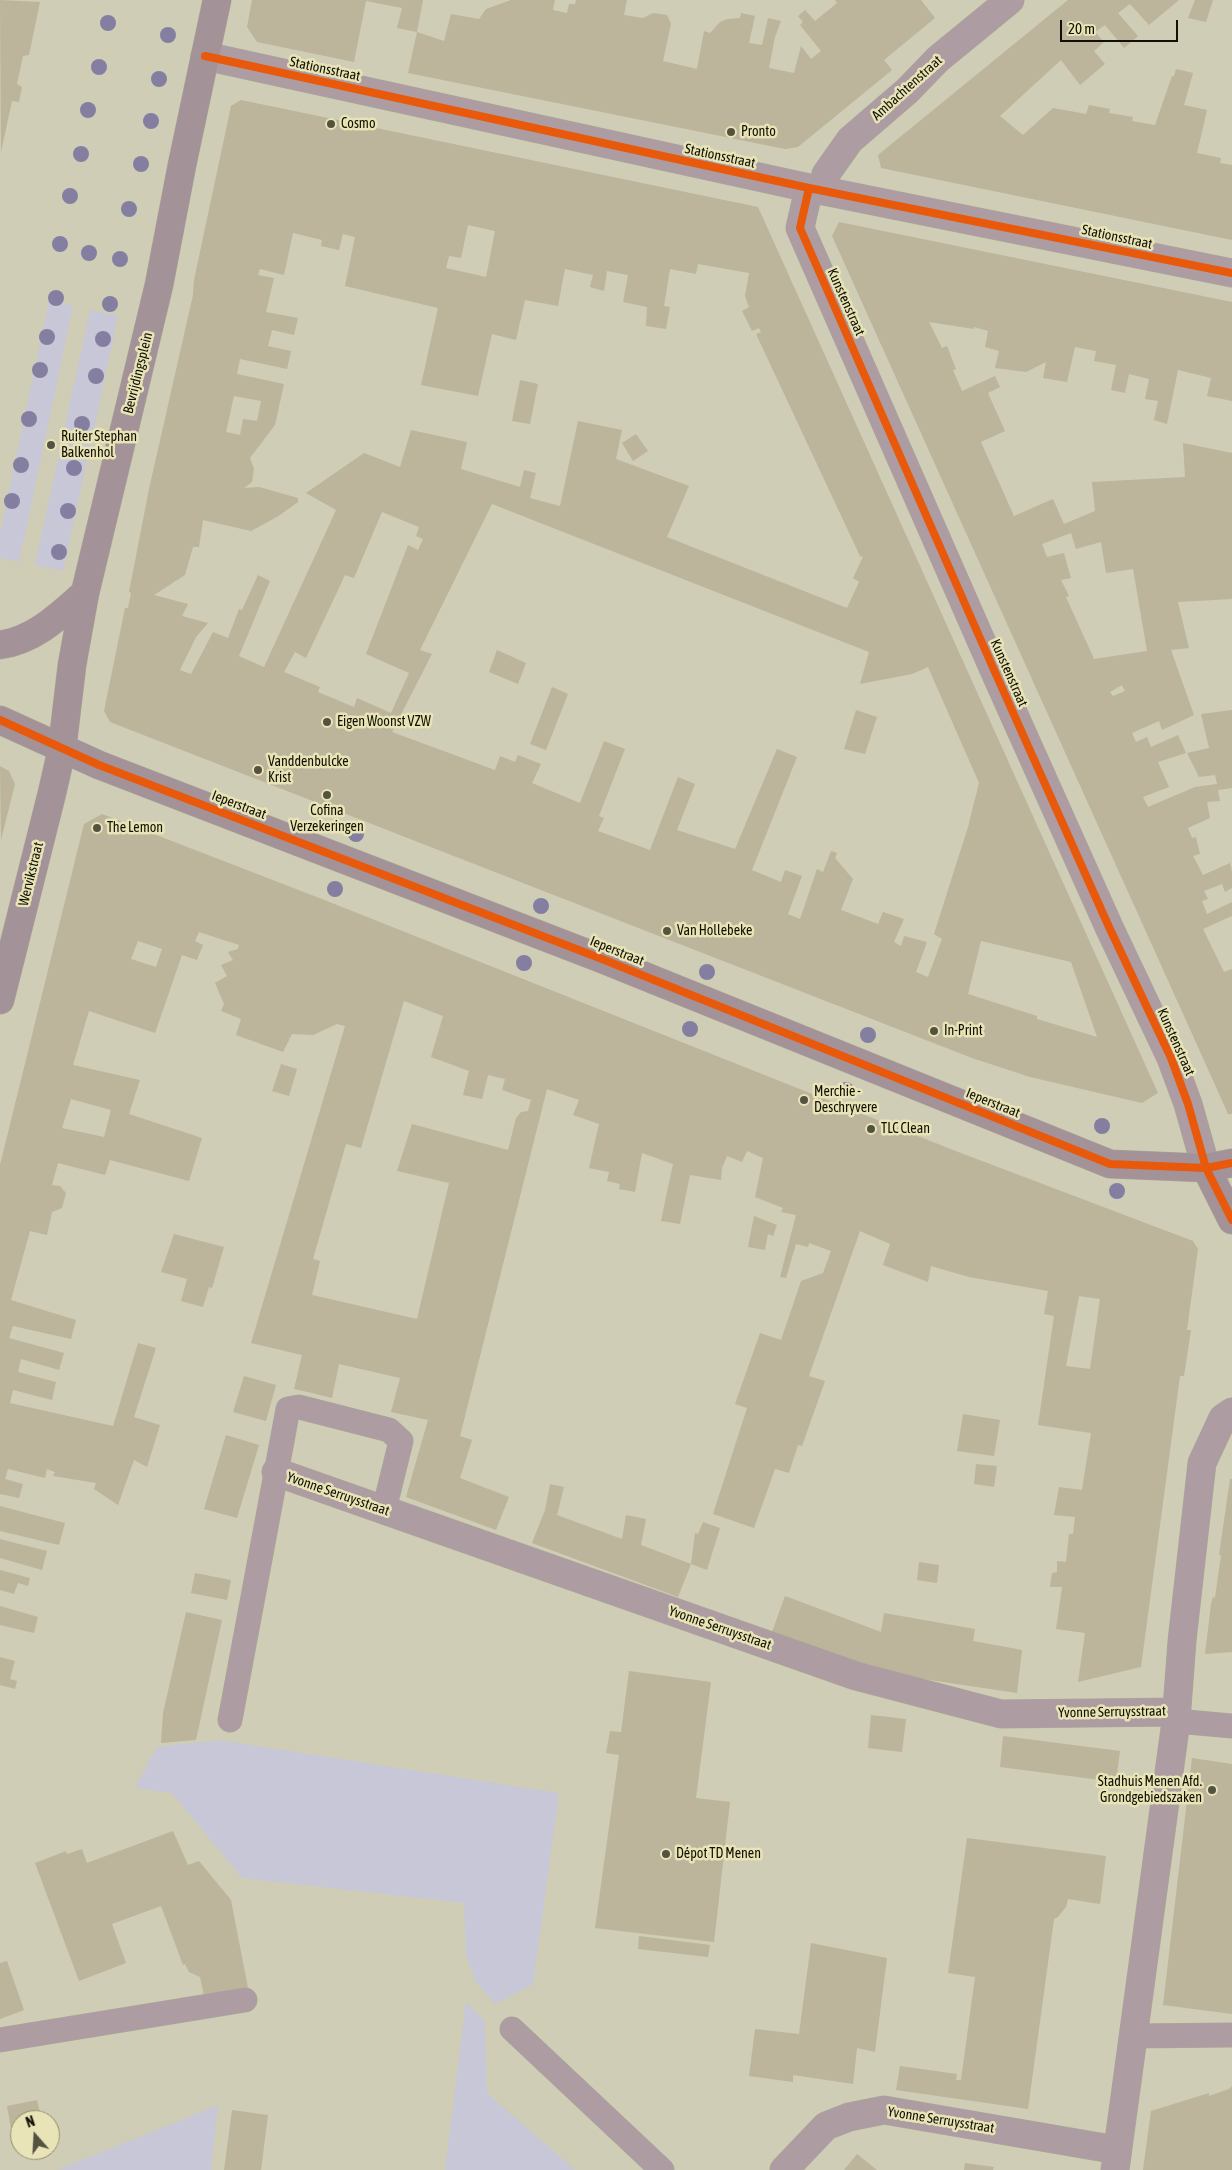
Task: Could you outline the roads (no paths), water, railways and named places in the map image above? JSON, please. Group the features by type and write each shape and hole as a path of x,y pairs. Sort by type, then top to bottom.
{"street":[{"name":"Bevrijdingsplein","path":"62,749 72,665 85,592 159,285 204,56 217,0"},
{"name":"Ambachtenstraat","path":"815,189 850,140 938,60 1010,0"},
{"name":"Stationsstraat","path":"204,56 815,189 1232,274"},
{"name":"Kunstenstraat","path":"815,189 800,228 1002,688 1109,927 1171,1058 1188,1104 1206,1168"},
{"path":"0,645 25,637 46,627 85,592"},
{"name":"Ieperstraat","path":"0,720 100,766 602,959 1110,1164 1206,1168 1232,1163"},
{"name":"Wervikstraat","path":"0,1000 62,749"},
{"path":"1206,1168 1232,1220"},
{"name":"Yvonne Serruysstraat","path":"784,2170 826,2126 849,2117 884,2110 1116,2160 1177,1716 1182,1641 1202,1463 1223,1418 1232,1412"},
{"name":"Yvonne Serruysstraat","path":"276,1472 856,1676 1001,1714 1177,1716"}],"lane":[{"path":"230,1720 288,1410 299,1407 389,1430 401,1441 384,1510"},
{"path":"1177,1716 1232,1726"},
{"path":"0,2040 245,2000"},
{"path":"512,2029 662,2170"},
{"path":"1133,2036 1232,2035"}],"place":[{"name":"Cosmo","path":"331,124"},
{"name":"Pronto","path":"731,132"},
{"name":"Ruiter Stephan Balkenhol","path":"51,445"},
{"name":"Eigen Woonst VZW","path":"327,722"},
{"name":"Vanddenbulcke Krist","path":"258,770"},
{"name":"Cofina Verzekeringen","path":"327,795"},
{"name":"The Lemon","path":"97,828"},
{"name":"Van Hollebeke","path":"667,931"},
{"name":"In-Print","path":"934,1031"},
{"name":"Merchie - Deschryvere","path":"804,1100"},
{"name":"TLC Clean","path":"871,1129"},
{"name":"Stadhuis Menen Afd. Grondgebiedszaken","path":"1212,1790"},
{"name":"Dépot TD Menen","path":"666,1854"}]}
